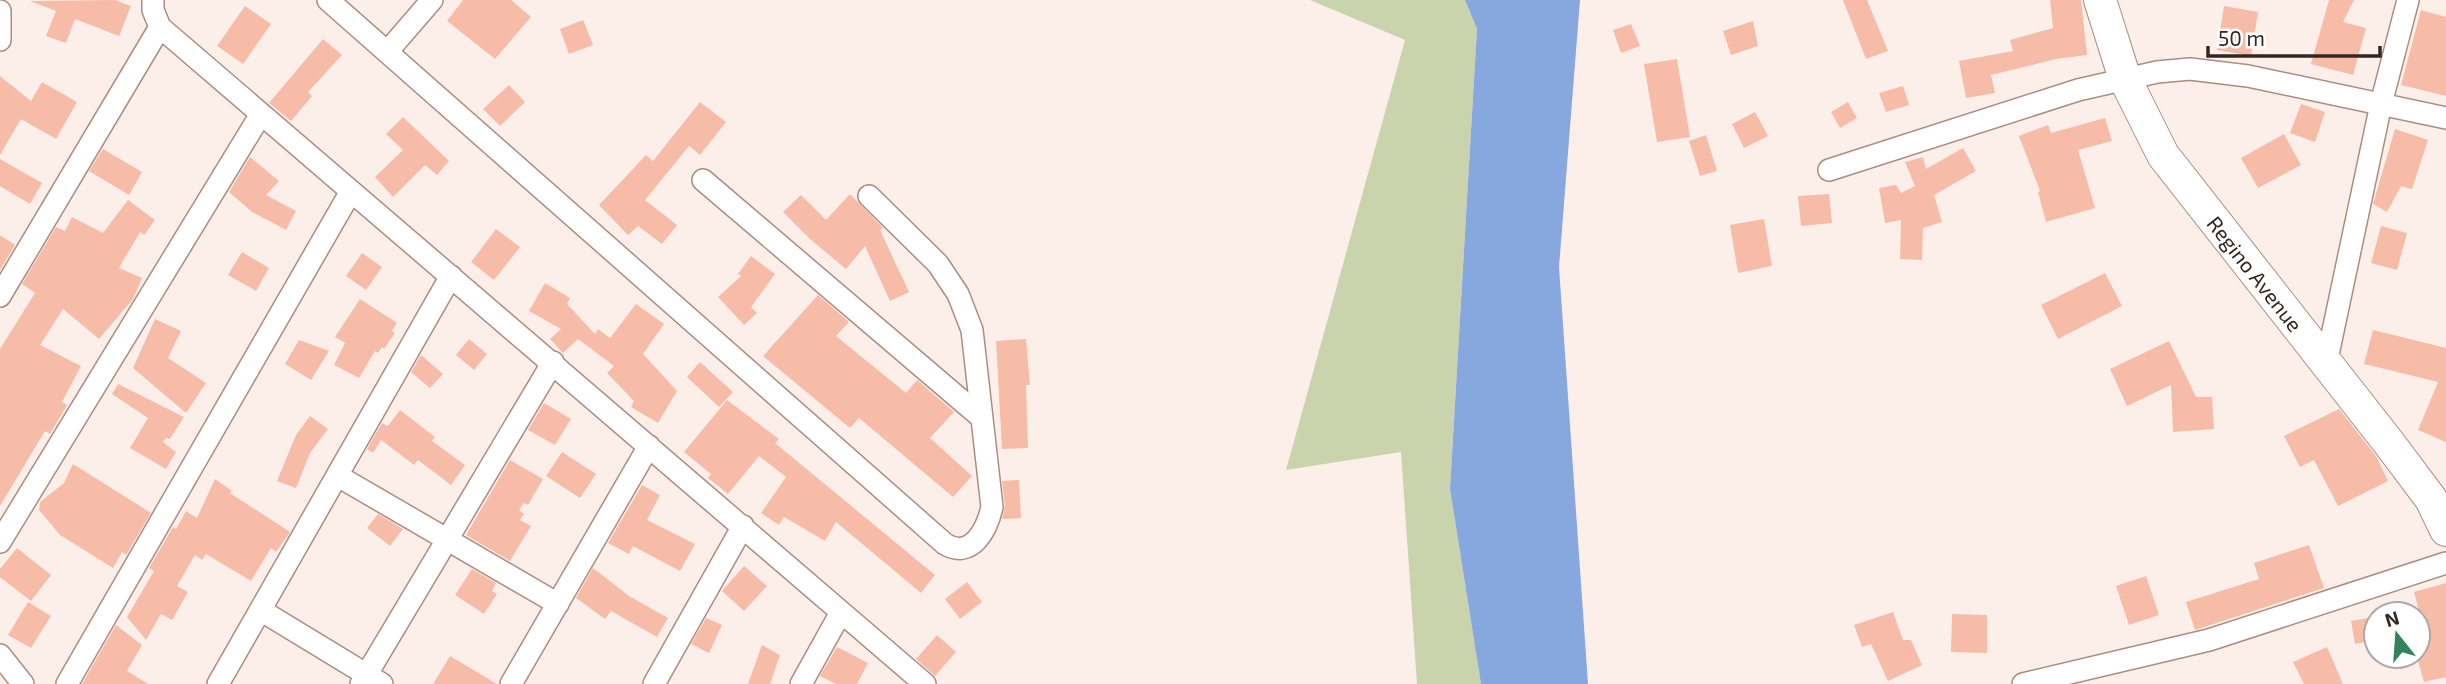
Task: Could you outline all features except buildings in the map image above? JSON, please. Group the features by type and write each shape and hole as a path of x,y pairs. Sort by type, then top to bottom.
{"street":[{"path":"153,0 153,10 160,27 743,526 840,614 925,684"},
{"path":"328,0 952,548 969,545 978,540 989,520 991,485 972,330 958,294 938,264 869,196"},
{"path":"387,52 432,0"},
{"name":"Regino Avenue","path":"2100,0 2124,79 2164,155 2326,364 2439,494 2446,530"},
{"path":"2326,364 2381,104 2408,0"},
{"path":"0,11 0,40"},
{"path":"0,296 160,27"},
{"path":"1829,170 2078,90 2124,79 2190,69 2219,71 2446,118"},
{"path":"0,542 261,114"},
{"path":"703,180 982,418"},
{"path":"67,684 350,192"},
{"path":"218,684 451,276"},
{"path":"262,611 370,681 446,541 553,362"},
{"path":"511,684 649,446"},
{"path":"338,476 558,604"},
{"path":"654,684 743,526"},
{"path":"2022,684 2209,640 2446,564"},
{"path":"801,684 840,614"},
{"path":"0,655 23,684"}],"green space":[{"path":"1310,0 1465,0 1477,29 1450,489 1481,684 1417,684 1401,452 1286,470 1405,40"}],"water":[{"path":"1465,0 1580,0 1559,267 1588,684 1481,684 1450,489 1477,29"}]}
